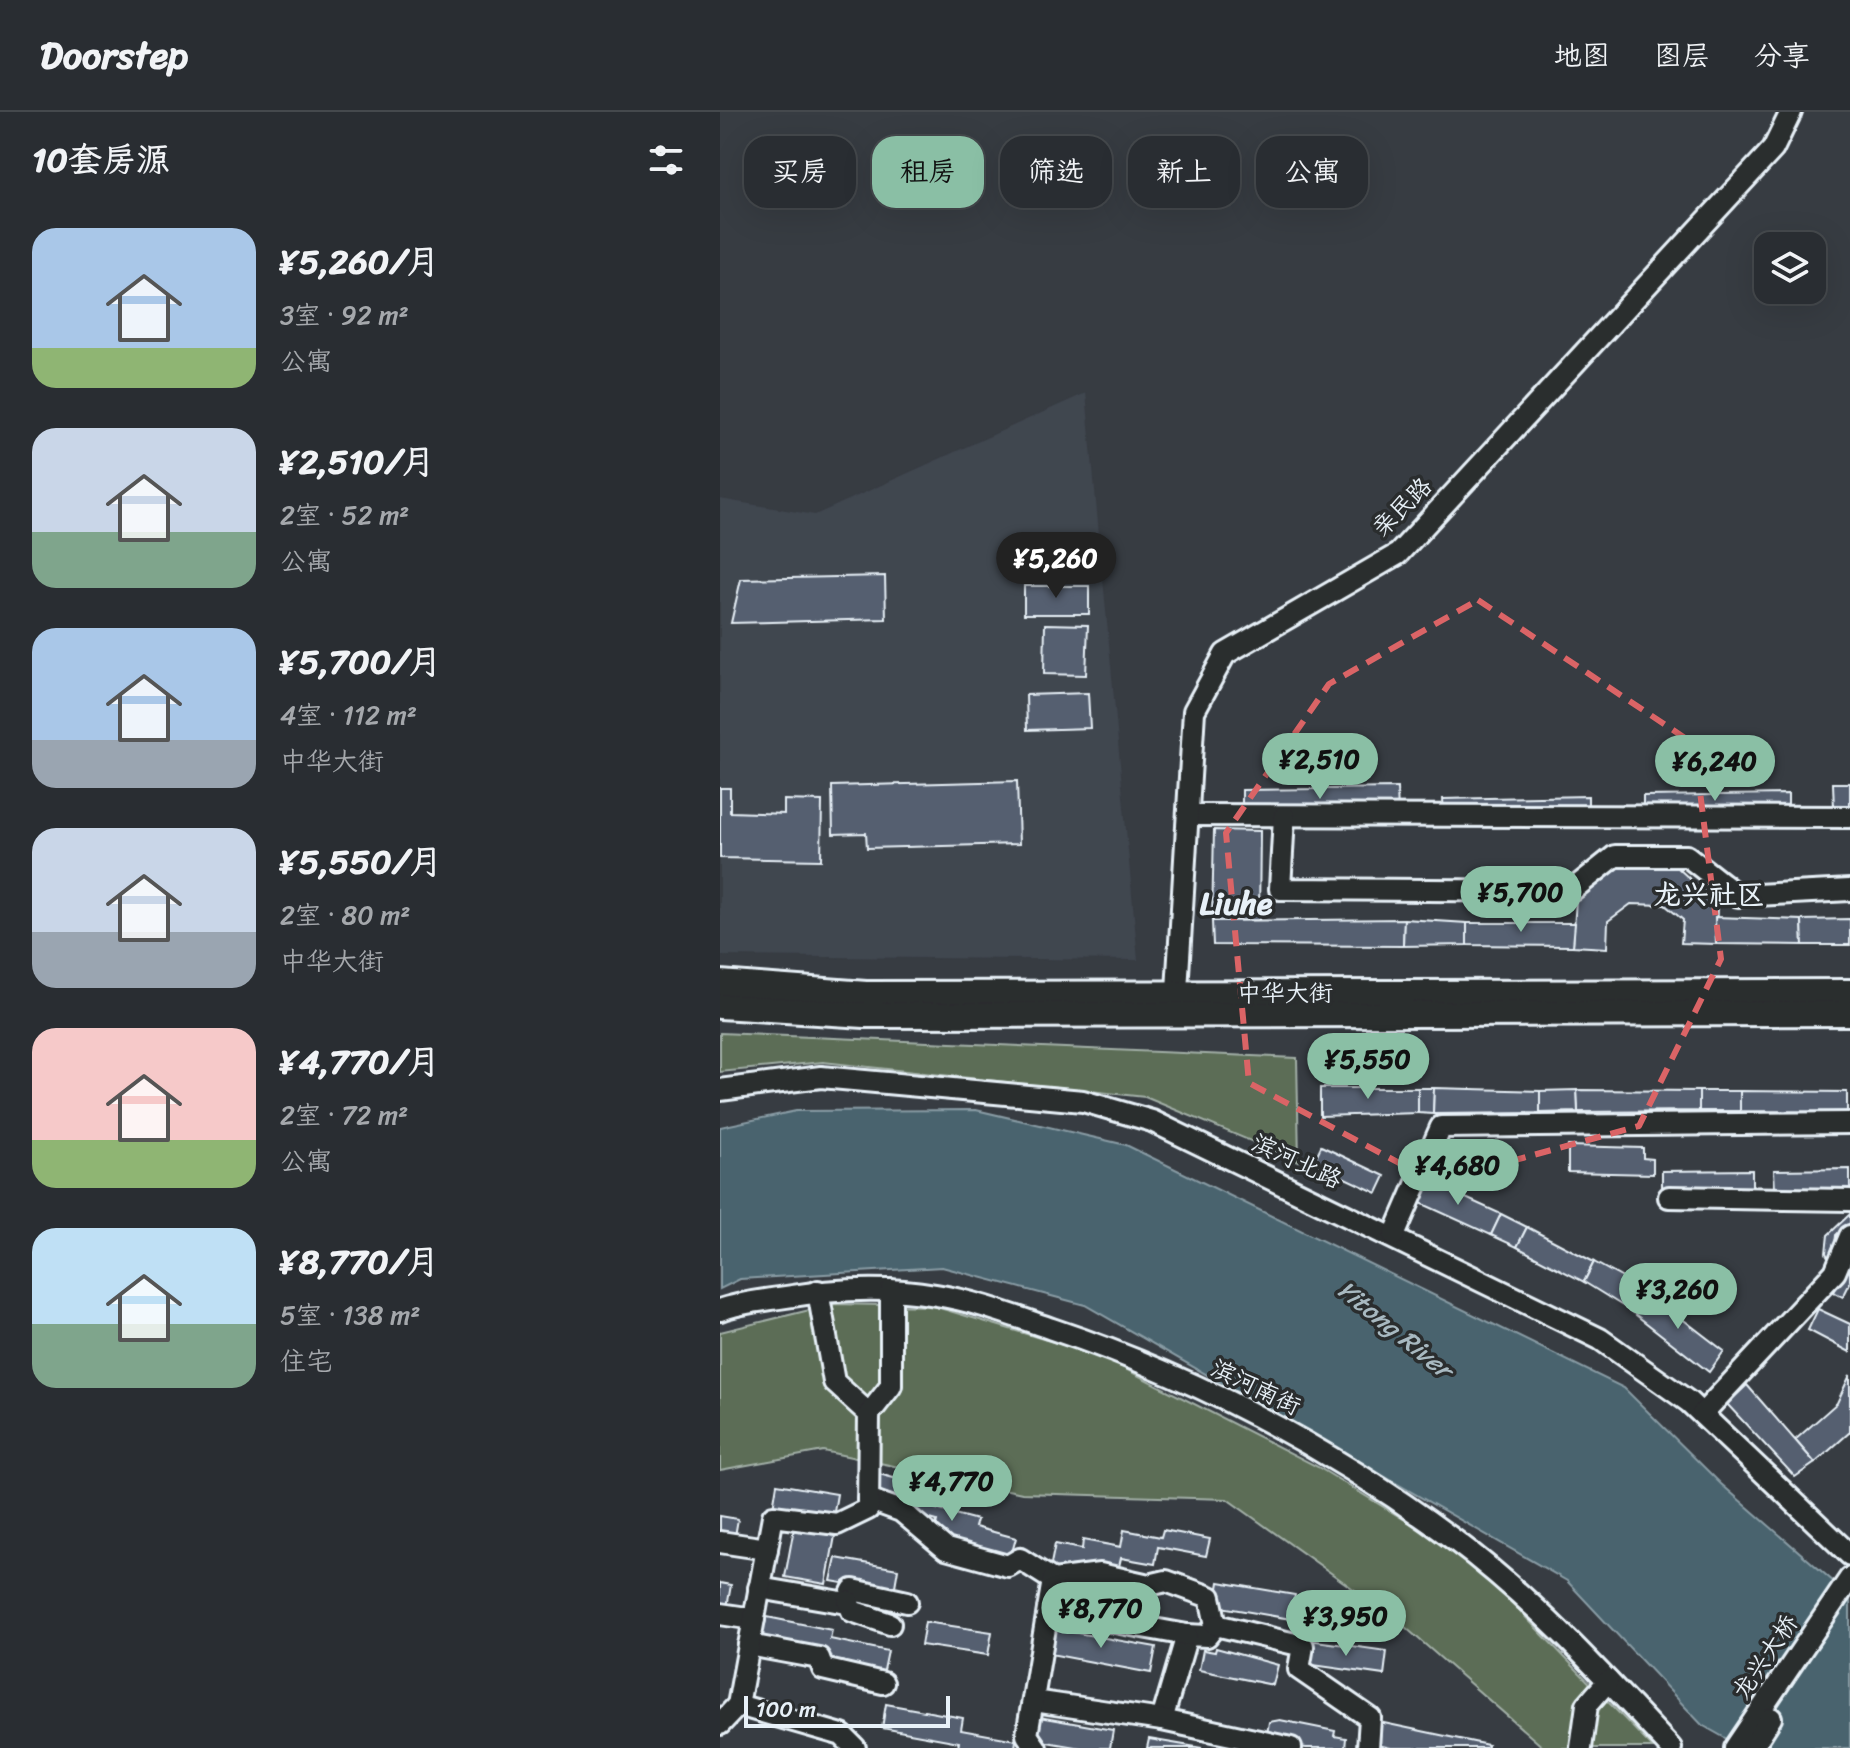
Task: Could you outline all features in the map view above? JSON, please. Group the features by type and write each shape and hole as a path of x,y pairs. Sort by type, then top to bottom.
{"main road":[{"name":"中华大街","path":"720,983 866,994 1176,1004 1850,1013"},
{"name":"中华大街","path":"720,1006 865,1015 1176,1004 1850,992"}],"street":[{"name":"亲民路","path":"1176,1004 1194,711 1225,654 1398,554 1773,149 1791,112"},
{"path":"1188,815 1850,817"},
{"path":"1284,816 1280,889 1571,891 1615,856 1687,856 1738,896 1850,890"},
{"name":"滨河北路","path":"720,1090 821,1077 1083,1101 1152,1121 1394,1236 1600,1339 1702,1414 1850,1555"},
{"path":"1394,1236 1441,1127 1850,1123"},
{"path":"1669,1197 1850,1200"},
{"path":"1702,1414 1842,1276 1850,1236"},
{"path":"720,1724 738,1705 773,1516 837,1524 868,1509 869,1414 891,1386 891,1290"},
{"name":"滨河南街","path":"720,1310 818,1291 891,1290 964,1302 1096,1344 1273,1423 1338,1460 1453,1540 1534,1606 1671,1748"},
{"path":"818,1291 834,1382 869,1414"},
{"path":"868,1499 901,1511 946,1549 1008,1566 1020,1559 1053,1580 1100,1574 1149,1585 1166,1581 1210,1597 1216,1625"},
{"path":"720,1542 767,1549"},
{"path":"1844,1599 1850,1578"},
{"path":"1036,1748 1027,1735 1053,1580"},
{"path":"759,1588 848,1601"},
{"path":"890,1624 852,1611 848,1601 853,1590 907,1602"},
{"name":"龙兴大桥","path":"1735,1748 1844,1599"},
{"name":"龙兴大桥","path":"1752,1748 1844,1599"},
{"path":"1048,1610 1187,1635 1207,1636 1216,1625"},
{"path":"720,1614 754,1619"},
{"path":"1216,1625 1303,1646 1299,1669 1370,1718 1368,1748"},
{"path":"1162,1720 1187,1635"},
{"path":"749,1645 819,1658 823,1669 883,1683"},
{"path":"1581,1748 1587,1705 1608,1681"},
{"path":"1034,1701 1162,1720 1291,1748"},
{"path":"738,1705 842,1735 855,1748"}],"highlighted area":[{"path":"1478,600 1694,744 1721,959 1639,1126 1435,1182 1249,1083 1226,833 1329,684"}],"shaded area":[{"path":"1086,393 1138,960 720,956 720,499 815,515"}],"green space":[{"path":"720,1033 1297,1058 1299,1161 1145,1097 823,1062 720,1072"},
{"path":"834,1304 933,1306 1100,1356 1318,1467 1469,1559 1653,1748 1544,1748 1397,1620 1227,1499 1022,1493 823,1451 720,1470 720,1332"}],"water":[{"name":"Yitong River","path":"976,1110 1126,1145 1624,1388 1721,1484 1850,1596 1850,1748 1743,1748 1702,1725 1567,1581 1085,1305 942,1267 740,1279 720,1289 720,1127 796,1111"}],"building":[{"path":"885,576 886,619 731,623 741,579"},
{"path":"1024,586 1089,586 1089,614 1024,614"},
{"path":"1045,624 1088,625 1086,675 1044,674"},
{"path":"1088,693 1090,728 1027,730 1026,695"},
{"path":"1017,781 1019,844 867,848 866,833 833,834 832,786"},
{"path":"1833,783 1850,783 1850,809 1834,809"},
{"path":"720,788 730,788 730,812 784,814 784,800 822,801 821,860 720,858"},
{"path":"1397,788 1398,813 1242,814 1242,790"},
{"path":"1788,794 1788,809 1643,812 1643,796"},
{"path":"1588,796 1588,812 1444,814 1443,799"},
{"path":"1214,830 1260,831 1259,920 1212,921"},
{"path":"1612,865 1678,868 1717,904 1716,944 1681,943 1683,920 1665,905 1631,904 1608,921 1607,948 1573,946 1576,898"},
{"path":"1715,917 1802,920 1803,945 1716,944"},
{"path":"1404,919 1403,946 1213,945 1212,921"},
{"path":"1404,919 1467,923 1467,945 1403,946"},
{"path":"1850,919 1850,945 1803,945 1802,920"},
{"path":"1467,923 1575,923 1573,946 1467,945"},
{"path":"1320,1088 1418,1088 1418,1113 1320,1116"},
{"path":"1418,1088 1434,1088 1433,1114 1418,1113"},
{"path":"1434,1088 1540,1091 1540,1113 1433,1114"},
{"path":"1577,1090 1699,1091 1699,1111 1578,1112"},
{"path":"1577,1090 1578,1112 1540,1113 1540,1091"},
{"path":"1699,1091 1740,1091 1740,1111 1699,1111"},
{"path":"1740,1091 1847,1092 1847,1112 1740,1111"},
{"path":"1321,1146 1385,1176 1377,1193 1313,1163"},
{"path":"1568,1146 1643,1148 1643,1158 1653,1159 1653,1174 1568,1172"},
{"path":"1850,1169 1850,1191 1775,1191 1774,1170"},
{"path":"1752,1170 1752,1192 1662,1193 1662,1171"},
{"path":"1424,1179 1501,1214 1491,1235 1414,1200"},
{"path":"1501,1214 1527,1227 1517,1247 1491,1235"},
{"path":"1850,1214 1850,1223 1836,1235 1834,1259 1830,1261 1826,1253 1828,1235"},
{"path":"1527,1227 1594,1262 1584,1282 1517,1247"},
{"path":"1850,1259 1850,1283 1843,1297 1834,1292"},
{"path":"1594,1262 1646,1291 1631,1311 1584,1282"},
{"path":"1646,1291 1724,1351 1709,1372 1631,1311"},
{"path":"1818,1309 1850,1324 1850,1352 1808,1330"},
{"path":"1850,1375 1850,1432 1815,1463 1795,1440 1837,1403"},
{"path":"1747,1385 1815,1463 1795,1477 1727,1404"},
{"path":"879,1474 908,1482 905,1493 938,1501 936,1509 977,1520 975,1527 1016,1538 1009,1563 964,1551 966,1544 934,1535 937,1521 906,1512 910,1500 874,1490"},
{"path":"777,1484 837,1494 833,1518 773,1508"},
{"path":"720,1516 738,1519 735,1536 720,1533"},
{"path":"794,1528 835,1536 826,1584 785,1577"},
{"path":"1124,1530 1161,1537 1163,1530 1210,1539 1206,1556 1158,1547 1155,1564 1121,1558 1118,1571 1082,1564 1076,1574 1050,1569 1055,1544 1082,1549 1083,1540 1121,1547"},
{"path":"836,1558 898,1569 894,1592 831,1581"},
{"path":"1219,1582 1295,1595 1291,1619 1215,1606"},
{"path":"720,1583 731,1585 727,1607 720,1606"},
{"path":"757,1615 832,1630 830,1639 888,1651 883,1675 826,1664 752,1640"},
{"path":"925,1622 992,1632 988,1655 921,1645"},
{"path":"1049,1628 1156,1647 1151,1673 1045,1653"},
{"path":"1309,1640 1387,1651 1384,1675 1306,1664"},
{"path":"1216,1648 1278,1665 1273,1685 1199,1670 1203,1650 1215,1652"},
{"path":"886,1704 963,1718 961,1730 1016,1740 1015,1748 958,1748 959,1742 882,1728"},
{"path":"1039,1717 1113,1730 1110,1748 1081,1748 1035,1740"},
{"path":"1280,1720 1335,1731 1334,1736 1346,1738 1345,1748 1306,1748 1266,1740 1269,1722"},
{"path":"1379,1722 1488,1745 1487,1748 1391,1748 1374,1744"},
{"path":"1149,1739 1202,1748 1147,1748"}],"district":[{"name":"龙兴社区","path":"1709,894"},
{"name":"Liuhe","path":"1236,903"}]}
